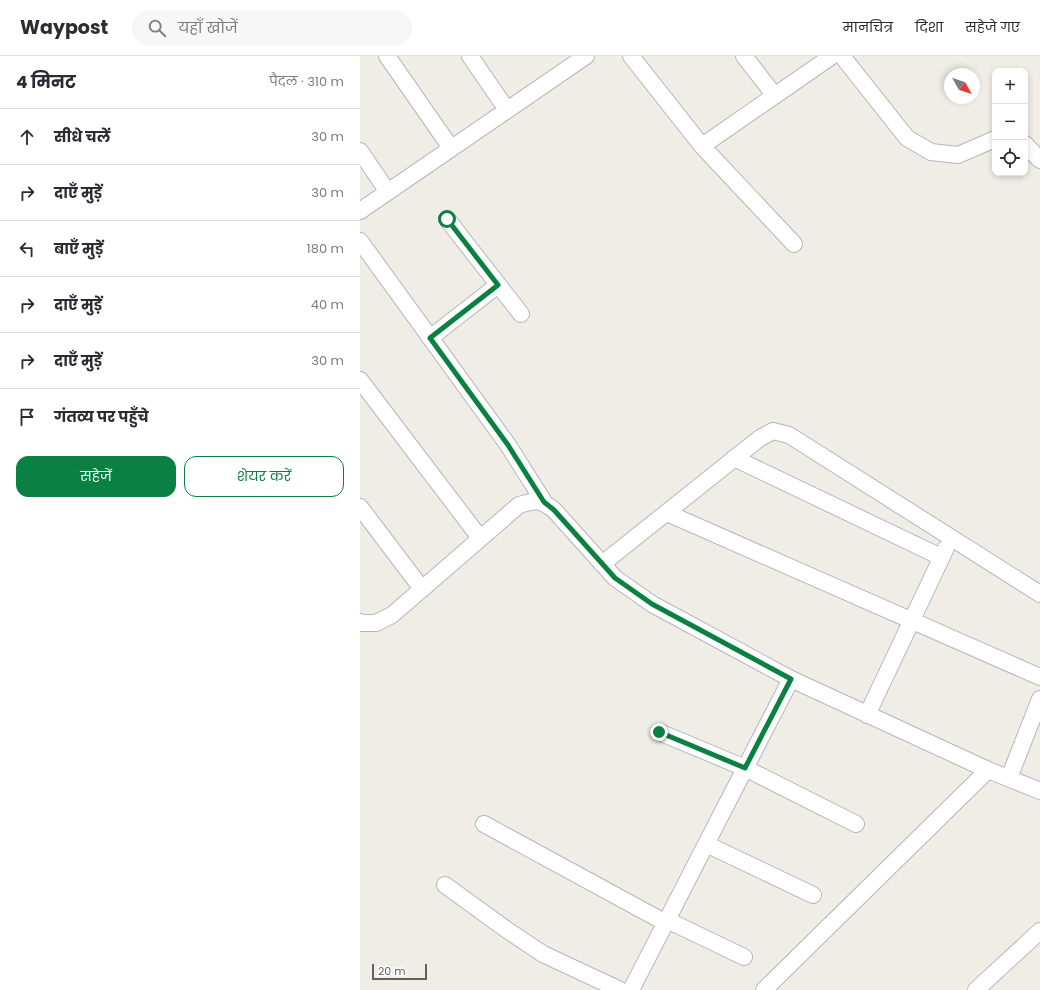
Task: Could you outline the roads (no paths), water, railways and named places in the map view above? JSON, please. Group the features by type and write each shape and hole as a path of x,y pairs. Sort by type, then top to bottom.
{"street":[{"path":"387,56 451,148"},
{"path":"470,56 507,110"},
{"path":"360,211 507,110 569,61 586,56"},
{"path":"631,56 702,146 794,244"},
{"path":"744,56 775,96"},
{"path":"702,146 832,56"},
{"path":"842,56 907,138 930,152 958,155 992,139"},
{"path":"1028,147 1040,160"},
{"path":"360,151 388,192"},
{"path":"447,219 521,314"},
{"path":"360,241 508,445 544,502 554,510 615,578 652,604 791,679 988,770 1040,791"},
{"path":"430,338 498,285"},
{"path":"360,380 480,538"},
{"path":"602,564 734,458 760,438 773,431 789,435 1040,594"},
{"path":"734,458 941,557"},
{"path":"360,622 376,623 392,615 519,505 532,501 544,502"},
{"path":"360,507 422,589"},
{"path":"667,513 1040,677"},
{"path":"867,715 951,537"},
{"path":"631,990 791,679"},
{"path":"1009,778 1040,698"},
{"path":"659,732 745,768 856,824"},
{"path":"764,990 988,770"},
{"path":"484,824 666,922 744,957"},
{"path":"706,844 813,895"},
{"path":"445,885 543,954 620,990"},
{"path":"976,990 1039,934"}]}
